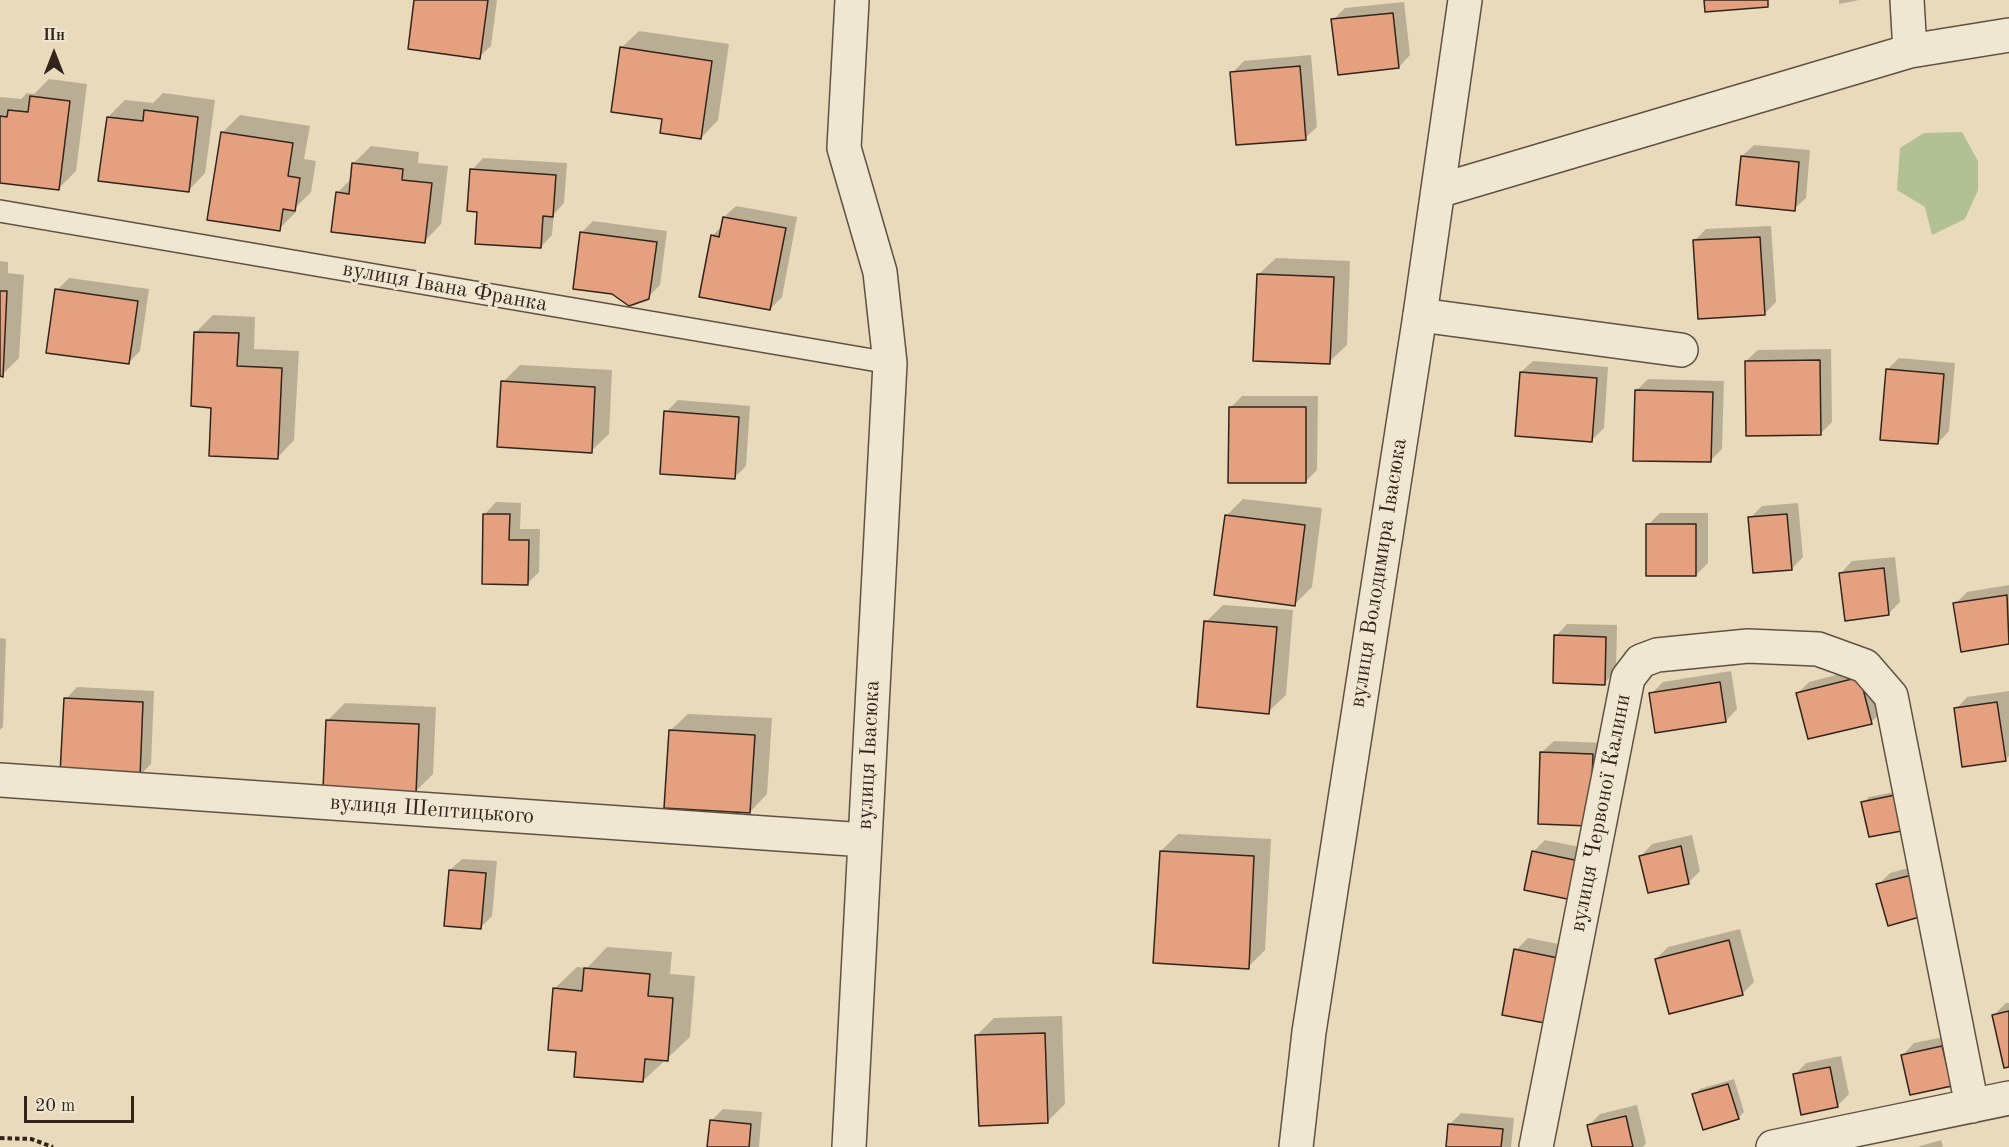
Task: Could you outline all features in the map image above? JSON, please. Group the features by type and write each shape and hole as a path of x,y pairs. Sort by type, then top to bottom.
{"street":[{"name":"вулиця Івасюка","path":"849,1147 890,363 880,272 844,148 852,0"},
{"name":"вулиця Володимира Івасюка","path":"1296,1147 1309,1032 1438,191 1465,0"},
{"path":"1907,0 1910,51"},
{"path":"1438,191 1910,51 2009,34"},
{"path":"1419,315 1681,350"},
{"name":"вулиця Червоної Калини","path":"1536,1147 1628,678 1641,661 1657,655 1692,651 1748,646 1818,649 1865,666 1891,696 1972,1106"},
{"name":"вулиця Шептицького","path":"0,780 865,840"},
{"path":"1773,1147 2009,1098"}],"lane":[{"name":"вулиця Івана Франка","path":"0,211 890,363"}],"path":[{"path":"0,1138 31,1139 53,1147"}],"green space":[{"path":"1962,132 1978,161 1978,190 1965,219 1932,235 1925,207 1897,190 1900,148 1924,133"}],"building":[{"path":"414,0 488,0 480,59 408,49"},
{"path":"1704,0 1768,0 1768,7 1705,12"},
{"path":"1393,13 1399,68 1338,75 1331,19"},
{"path":"620,47 712,61 701,139 660,133 662,119 611,112"},
{"path":"1300,66 1306,140 1236,145 1230,72"},
{"path":"30,96 70,101 59,190 0,183 0,116 7,117 8,110 28,112"},
{"path":"144,110 198,117 189,192 98,181 107,117 143,121"},
{"path":"221,132 293,143 288,176 300,178 295,211 283,209 280,231 207,220"},
{"path":"1741,156 1799,162 1795,211 1736,205"},
{"path":"352,163 403,169 402,180 432,183 425,243 331,232 336,192 349,194"},
{"path":"470,169 556,175 553,217 543,216 541,248 475,244 477,212 467,211"},
{"path":"723,217 786,228 770,310 699,297 711,235 719,237"},
{"path":"580,232 657,242 649,299 629,306 612,294 573,289"},
{"path":"1760,237 1765,315 1698,319 1693,240"},
{"path":"1257,274 1334,277 1330,364 1253,361"},
{"path":"55,289 138,301 129,364 46,353"},
{"path":"0,291 7,291 3,377 0,376"},
{"path":"194,332 239,333 237,366 282,368 278,459 209,456 211,408 191,406"},
{"path":"1820,360 1821,435 1746,436 1745,361"},
{"path":"1886,369 1944,374 1938,444 1880,440"},
{"path":"1520,372 1597,378 1592,442 1515,436"},
{"path":"501,381 595,387 592,453 497,447"},
{"path":"1635,390 1713,392 1711,462 1633,461"},
{"path":"1229,407 1306,407 1306,483 1228,483"},
{"path":"664,411 739,417 735,479 660,474"},
{"path":"483,514 510,514 509,540 529,540 528,585 482,584"},
{"path":"1787,514 1792,570 1753,573 1748,517"},
{"path":"1225,515 1305,525 1295,606 1214,595"},
{"path":"1646,524 1696,524 1696,576 1646,576"},
{"path":"1884,568 1889,615 1845,621 1839,573"},
{"path":"2007,595 2009,644 1961,652 1953,603"},
{"path":"1204,621 1277,627 1269,714 1197,707"},
{"path":"1554,635 1606,637 1605,685 1553,683"},
{"path":"1860,677 1872,724 1808,739 1796,693"},
{"path":"1720,682 1726,722 1655,733 1649,693"},
{"path":"64,698 143,702 140,777 60,774"},
{"path":"1997,702 2006,761 1962,767 1954,708"},
{"path":"326,720 419,724 416,793 323,789"},
{"path":"669,730 755,735 750,813 664,808"},
{"path":"1540,752 1593,754 1590,826 1538,824"},
{"path":"1900,794 1907,830 1869,837 1861,802"},
{"path":"1681,846 1689,884 1648,893 1639,856"},
{"path":"1160,851 1254,856 1249,969 1153,963"},
{"path":"1532,851 1579,861 1572,900 1524,890"},
{"path":"449,870 486,873 481,929 444,926"},
{"path":"1912,875 1923,916 1888,926 1876,884"},
{"path":"1729,940 1743,995 1669,1014 1655,959"},
{"path":"1514,949 1563,959 1550,1024 1502,1015"},
{"path":"584,968 650,974 648,996 673,998 668,1061 645,1059 643,1082 574,1077 576,1052 548,1050 553,988 582,991"},
{"path":"2009,1011 2009,1067 2004,1068 1992,1015"},
{"path":"1045,1033 1048,1123 979,1126 975,1035"},
{"path":"1942,1046 1952,1086 1910,1095 1901,1055"},
{"path":"1830,1067 1838,1107 1801,1115 1793,1074"},
{"path":"1728,1084 1739,1119 1703,1130 1692,1094"},
{"path":"1626,1116 1633,1147 1592,1147 1587,1125"},
{"path":"710,1120 751,1124 749,1147 707,1147"},
{"path":"1448,1124 1503,1129 1501,1147 1446,1147"}]}
